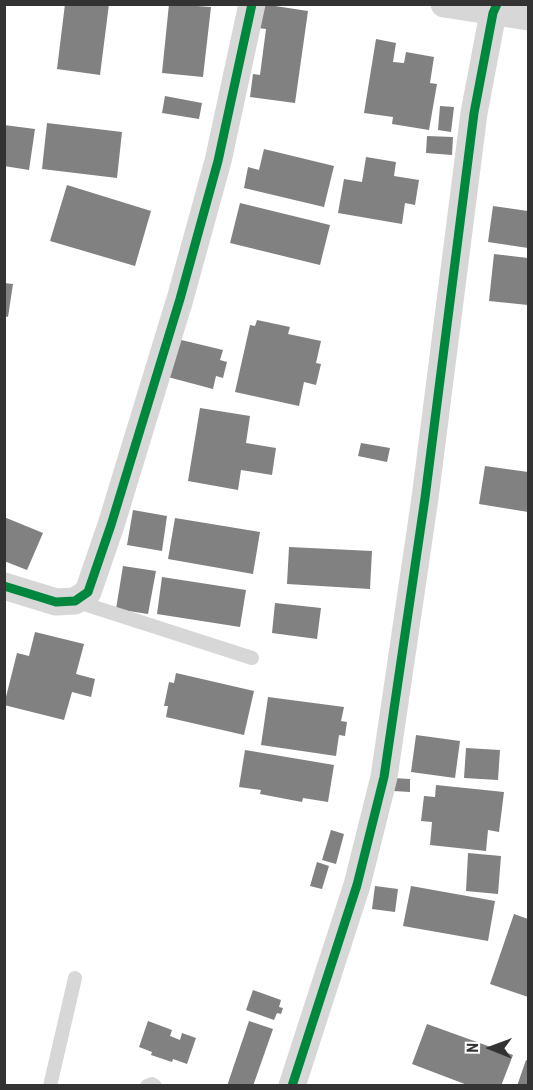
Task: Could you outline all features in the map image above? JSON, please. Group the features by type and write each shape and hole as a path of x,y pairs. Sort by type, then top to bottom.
{"street":[{"path":"4,586 56,602 75,601 88,592 111,525 180,300 218,161 252,4"},
{"path":"444,4 495,9 528,18"},
{"path":"292,1086 357,885 384,777 425,498 474,113 495,9"}],"lane":[{"path":"75,601 252,658"},
{"path":"50,1086 75,978"},
{"path":"147,1086 152,1084 155,1086"}],"building":[{"path":"65,4 109,4 100,75 57,69"},
{"path":"169,4 211,7 203,77 162,73"},
{"path":"262,4 308,11 295,103 250,97 253,74 260,75 266,29 258,28"},
{"path":"376,39 396,43 393,62 404,63 406,52 434,57 430,83 437,84 429,130 392,124 393,117 364,113"},
{"path":"165,96 202,103 199,119 162,113"},
{"path":"440,106 454,107 451,132 438,130"},
{"path":"47,123 122,132 117,178 42,169"},
{"path":"4,125 35,129 29,170 4,166"},
{"path":"427,136 453,137 452,155 426,153"},
{"path":"264,149 334,166 324,207 244,188 248,167 259,170"},
{"path":"366,157 396,162 394,176 419,180 415,205 405,203 402,224 338,213 344,179 362,182"},
{"path":"67,185 151,211 135,266 50,241"},
{"path":"240,203 330,225 320,265 230,243"},
{"path":"493,206 528,211 528,248 488,242"},
{"path":"494,254 528,258 528,305 489,301"},
{"path":"4,283 13,284 8,317 4,316"},
{"path":"257,320 290,327 288,334 321,341 316,363 321,364 316,385 304,382 299,406 235,392 250,325 255,326"},
{"path":"173,338 223,350 220,360 227,362 223,378 216,376 213,389 164,376"},
{"path":"200,408 250,416 246,443 276,448 272,475 241,470 238,490 188,481"},
{"path":"361,443 390,448 387,462 358,456"},
{"path":"485,466 528,472 528,512 479,504"},
{"path":"133,510 167,516 162,551 127,545"},
{"path":"4,517 43,533 27,570 4,561"},
{"path":"175,518 260,532 253,574 168,559"},
{"path":"289,547 372,551 370,589 287,584"},
{"path":"123,566 156,571 148,614 116,609"},
{"path":"162,577 246,590 240,627 157,614"},
{"path":"275,603 321,608 317,639 272,633"},
{"path":"35,632 84,644 76,674 95,679 91,697 72,692 64,720 4,705 17,653 29,656"},
{"path":"176,673 254,691 244,735 166,717 168,706 164,706 169,682 174,683"},
{"path":"268,697 344,707 341,721 347,722 345,736 339,735 336,756 261,745"},
{"path":"416,735 460,741 455,778 411,772"},
{"path":"466,748 500,750 498,780 464,778"},
{"path":"245,750 334,765 328,802 303,798 302,802 260,794 261,790 239,787"},
{"path":"393,778 410,779 410,792 393,791"},
{"path":"436,785 504,792 499,832 488,830 486,851 430,845 432,822 421,821 424,796 435,797"},
{"path":"331,830 344,834 336,864 322,860"},
{"path":"468,853 501,856 498,894 466,891"},
{"path":"317,862 329,866 322,889 310,886"},
{"path":"375,886 398,889 395,912 372,909"},
{"path":"411,886 495,901 488,941 403,926"},
{"path":"514,914 528,919 528,997 490,984"},
{"path":"253,990 281,1000 279,1007 283,1008 281,1014 277,1013 274,1020 246,1010"},
{"path":"148,1021 172,1030 170,1036 180,1040 182,1033 196,1038 187,1064 151,1055 152,1052 139,1047"},
{"path":"249,1021 273,1029 253,1086 227,1086"},
{"path":"427,1024 513,1055 501,1086 470,1086 412,1064"},
{"path":"526,1060 528,1061 528,1086 517,1086"}],"cycle path":[{"path":"4,586 56,602 75,601 88,592 111,525 180,299 218,161 252,4"},
{"path":"292,1086 357,885 384,777 425,498 474,113 493,13 497,4"}]}
